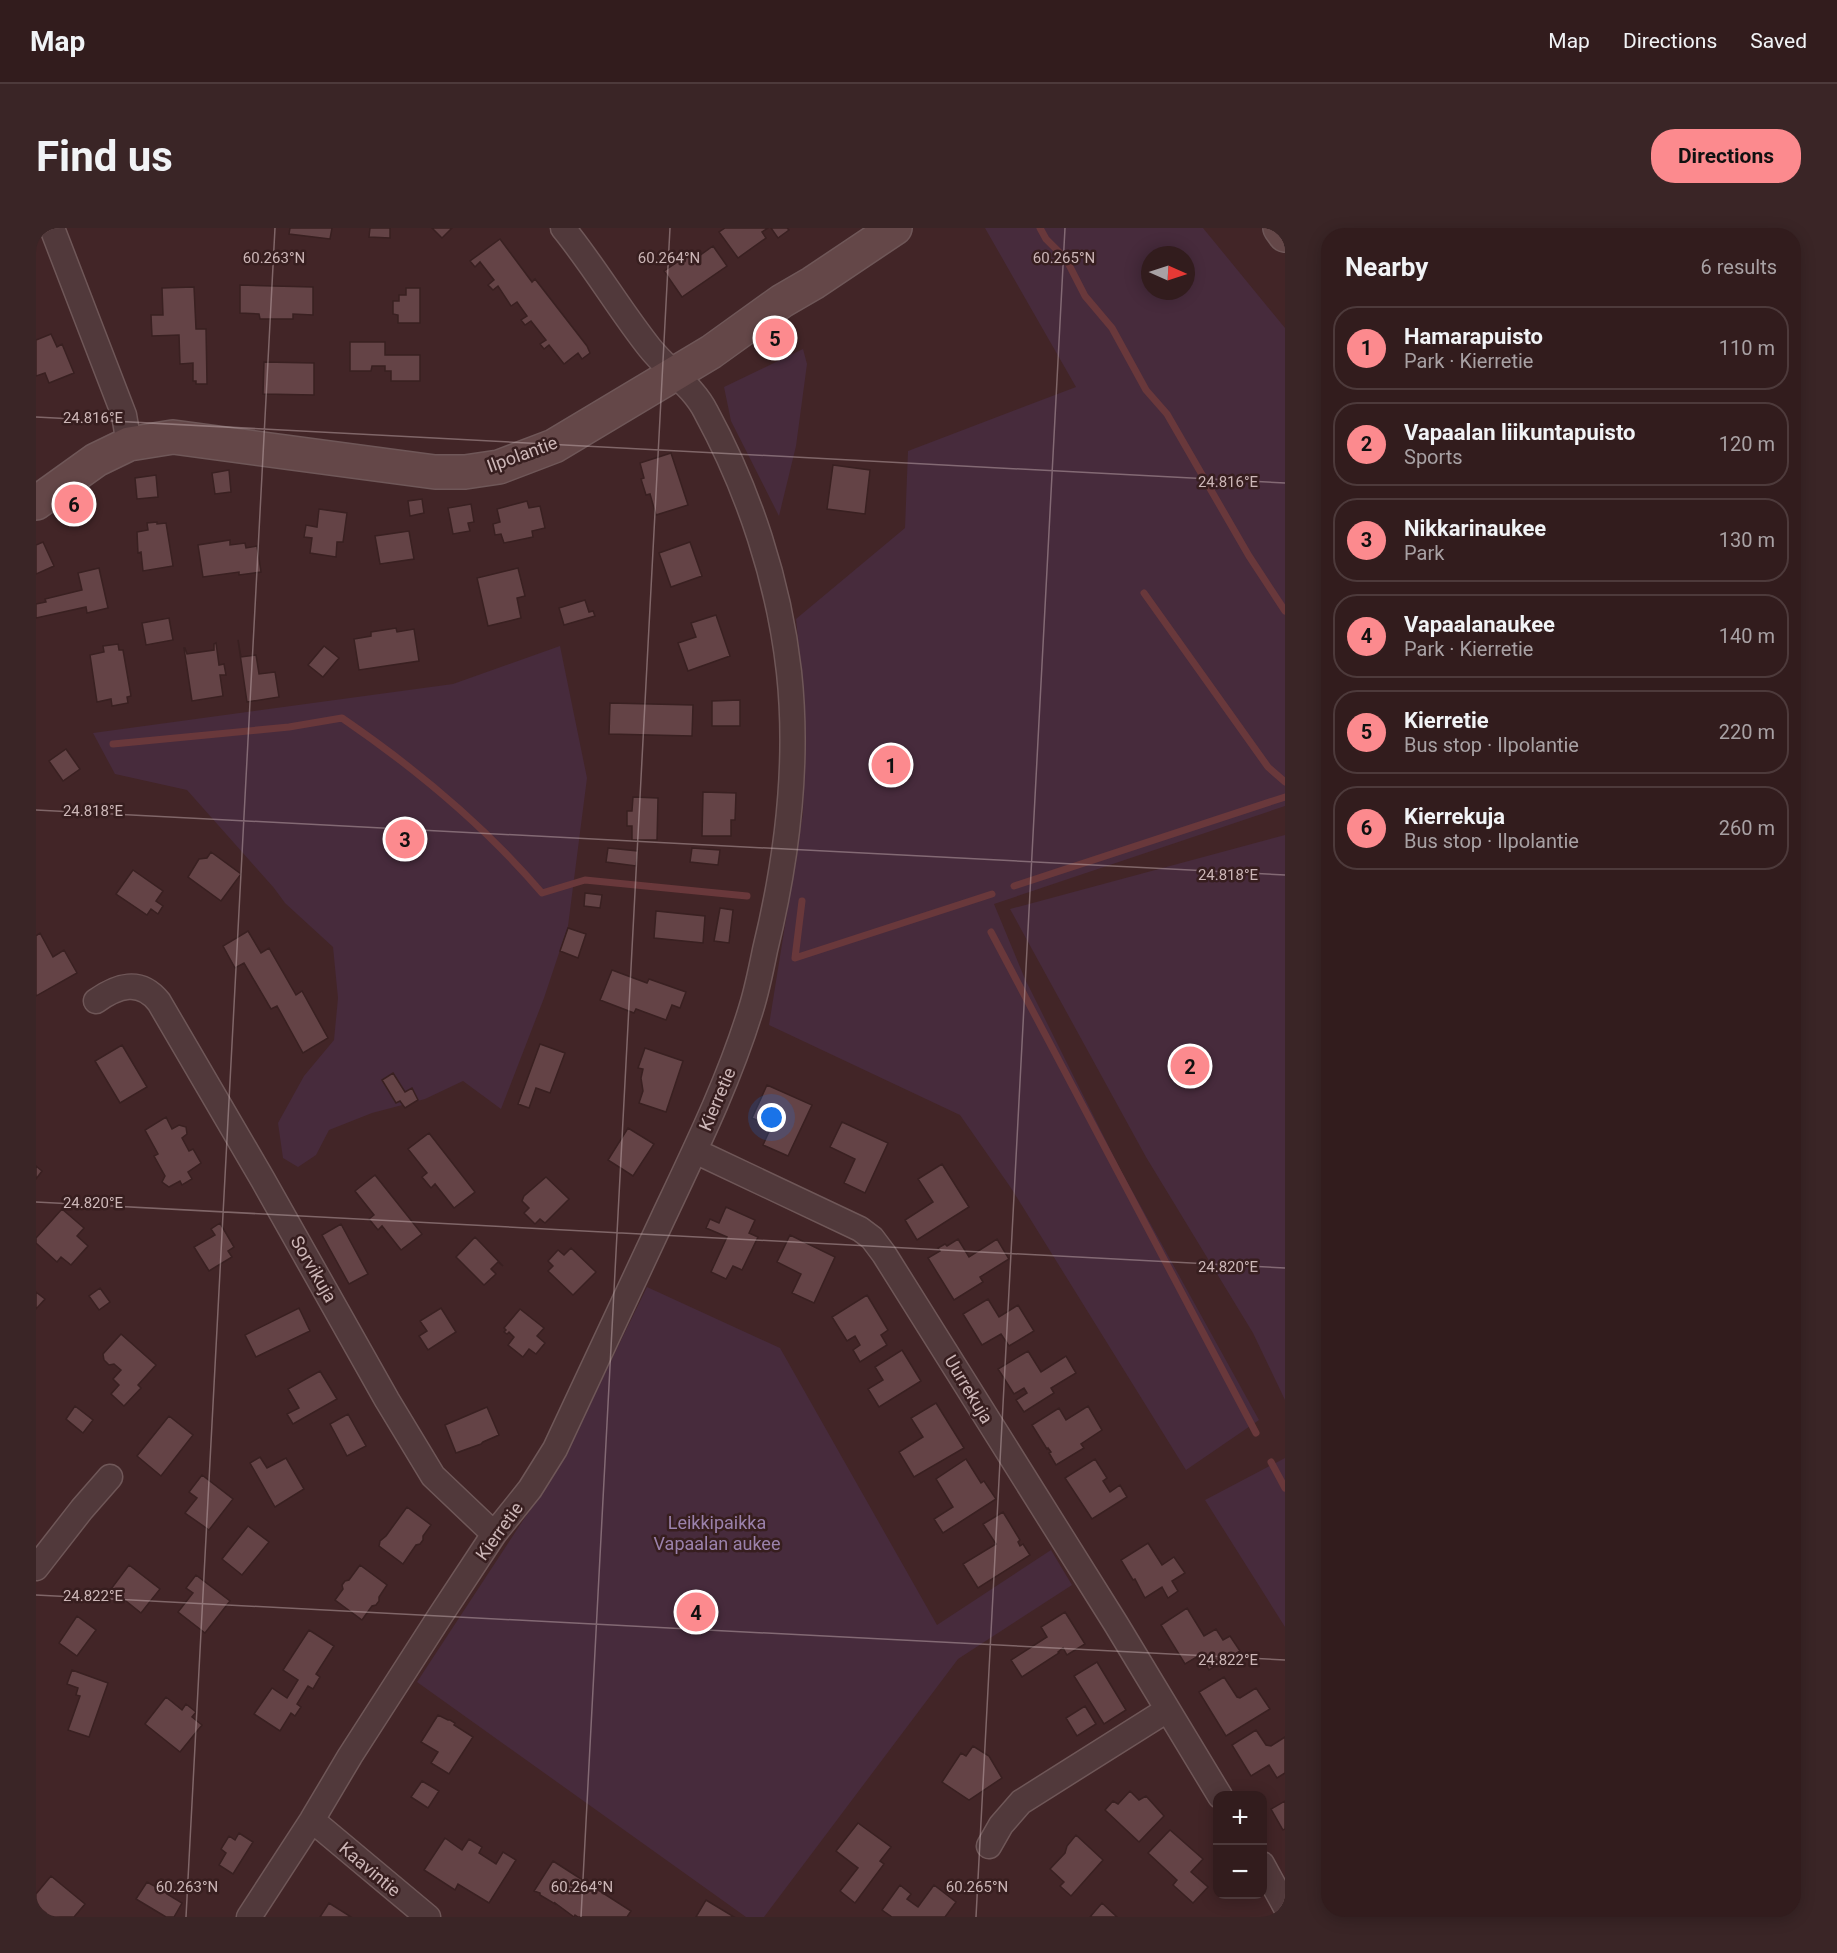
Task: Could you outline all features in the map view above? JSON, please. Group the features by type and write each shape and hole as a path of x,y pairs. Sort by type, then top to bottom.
{"street":[{"path":"52,228 124,415 129,444"},
{"name":"Kierretie","path":"249,1917 412,1659 495,1534 530,1489 555,1449 695,1151 734,1059 751,1009 780,890 793,738 789,671 777,602 759,536 736,473 706,411 697,397 650,348 586,256 563,228"},
{"name":"Ilpolantie","path":"36,503 96,460 129,444 173,437 435,472 465,472 499,467 554,446 711,352 782,301 895,228"},
{"path":"1280,228 1285,235"},
{"name":"Sorvikuja","path":"96,1001 110,991 125,987 138,987 159,1002 433,1476 495,1534"},
{"name":"Uurrekuja","path":"695,1151 844,1221 872,1238 922,1311 989,1424 1116,1624 1217,1791"},
{"path":"36,1568 110,1477"},
{"path":"989,1846 1001,1825 1021,1802 1167,1710"},
{"name":"Kaavintie","path":"312,1820 428,1917"},
{"path":"1267,1872 1285,1906"}],"green space":[{"path":"985,228 1203,228 1285,328 1285,806 994,904 1025,979 1119,1167 1259,1420 1186,1470 1011,1188 960,1115 769,1025 803,813 805,714 796,619 905,528 908,451 1076,387"},
{"path":"803,349 807,364 796,446 779,516 731,421 724,387"},
{"path":"560,646 587,778 568,926 544,998 501,1109 463,1081 425,1099 372,1113 329,1130 316,1155 298,1167 283,1158 278,1123 304,1076 334,1040 338,998 333,947 285,903 187,790 115,774 93,733 453,684"},
{"path":"1285,835 1285,1400 1253,1333 1146,1157 1010,909"},
{"name":"Leikkipaikka Vapaalan aukee","path":"647,1287 780,1348 937,1625 1051,1550 1072,1585 958,1659 764,1917 746,1917 417,1682 562,1461"},
{"path":"1285,1458 1285,1627 1205,1500"}],"building":[{"path":"290,228 332,228 330,239 289,234"},
{"path":"370,228 390,228 390,238 369,237"},
{"path":"432,228 452,228 442,238"},
{"path":"725,228 768,228 762,232 766,238 738,258 719,232"},
{"path":"771,228 787,228 789,230 778,238"},
{"path":"500,239 532,282 535,279 587,346 590,353 582,359 578,353 564,364 549,345 544,349 540,344 546,340 531,321 525,325 521,320 527,316 517,302 511,306 498,286 493,290 488,285 494,280 480,262 475,267 470,261"},
{"path":"713,246 727,266 682,297 664,271 688,255 692,261"},
{"path":"240,285 313,287 313,315 293,314 293,319 260,319 259,314 240,313"},
{"path":"194,287 196,329 206,329 207,384 196,384 196,381 193,381 193,363 180,364 179,335 152,336 151,315 163,315 162,288"},
{"path":"406,288 420,288 420,323 398,323 398,315 393,314 393,301 399,301 399,295 406,295"},
{"path":"51,334 57,347 62,344 74,373 49,383 45,373 36,376 36,340"},
{"path":"350,342 385,342 385,355 420,355 420,381 391,381 391,371 385,371 385,366 372,366 371,371 350,371"},
{"path":"264,362 314,363 314,395 263,394"},
{"path":"671,453 688,505 656,515 650,494 646,495 641,479 644,478 640,463"},
{"path":"833,465 870,470 865,514 827,509"},
{"path":"229,470 231,492 215,494 212,473"},
{"path":"156,475 158,497 137,499 135,478"},
{"path":"422,499 424,513 410,516 408,501"},
{"path":"527,501 529,508 540,506 545,528 532,531 533,537 504,543 501,534 495,535 493,524 500,522 497,509"},
{"path":"471,504 474,522 468,523 470,531 453,534 448,508"},
{"path":"319,509 347,513 343,542 337,542 336,557 310,553 312,538 304,537 306,525 317,527"},
{"path":"157,522 157,524 166,523 173,566 143,571 141,552 138,553 137,532 148,530 147,523"},
{"path":"409,531 414,559 380,564 375,536"},
{"path":"230,540 230,545 245,543 246,548 257,546 261,572 239,575 239,572 203,577 198,545"},
{"path":"43,542 54,566 36,574 36,545"},
{"path":"690,542 702,576 671,587 659,553"},
{"path":"99,568 108,608 87,613 86,607 36,618 36,604 46,602 45,599 82,590 78,573"},
{"path":"518,568 525,596 517,598 521,618 488,626 477,578"},
{"path":"585,600 589,612 593,611 595,616 564,625 559,608"},
{"path":"716,615 730,656 688,671 678,643 696,637 691,623"},
{"path":"169,618 173,640 146,645 142,623"},
{"path":"396,628 397,632 414,629 419,661 359,670 354,639 371,636 371,632"},
{"path":"238,640 241,657 256,655 259,674 275,672 279,697 247,702"},
{"path":"216,643 219,665 224,664 226,675 220,675 223,696 192,701 184,648 187,654 214,650"},
{"path":"118,644 119,650 123,650 131,696 127,697 128,703 112,706 111,699 97,702 90,655 104,652 103,646"},
{"path":"324,646 339,658 323,677 308,665"},
{"path":"740,700 740,726 712,726 712,701"},
{"path":"610,703 693,705 692,736 609,734"},
{"path":"66,749 80,769 63,781 49,761"},
{"path":"703,792 736,793 735,820 731,820 731,836 702,836"},
{"path":"633,797 658,798 657,840 632,840 632,826 627,826 627,811 632,811"},
{"path":"608,848 638,851 636,866 606,862"},
{"path":"692,848 720,850 718,865 690,862"},
{"path":"211,852 241,874 221,901 188,877 199,859 207,858"},
{"path":"133,870 163,891 156,901 163,906 158,914 151,909 147,915 116,894"},
{"path":"585,893 602,895 600,908 584,906"},
{"path":"720,908 733,910 729,943 714,941"},
{"path":"656,911 705,916 703,943 654,938"},
{"path":"568,928 586,934 578,958 560,951"},
{"path":"248,931 261,953 269,948 296,995 302,991 328,1038 303,1053 277,1006 271,1009 244,963 235,968 223,946"},
{"path":"40,933 53,957 64,950 77,973 36,996 36,936"},
{"path":"612,970 647,983 649,979 686,992 680,1008 672,1005 666,1020 636,1009 634,1013 600,1000"},
{"path":"540,1044 565,1053 550,1093 536,1088 529,1108 518,1104"},
{"path":"122,1045 147,1087 120,1103 95,1061"},
{"path":"645,1048 683,1061 666,1112 639,1103 643,1091 641,1078 643,1069 638,1068"},
{"path":"393,1073 405,1092 412,1088 418,1100 405,1108 400,1101 396,1103 382,1080"},
{"path":"767,1085 812,1105 788,1156 763,1145 771,1127 752,1118"},
{"path":"166,1117 172,1129 179,1125 186,1127 187,1134 182,1138 189,1151 193,1149 201,1163 188,1172 192,1179 182,1185 180,1181 169,1187 162,1182 165,1176 154,1156 158,1154 145,1130"},
{"path":"842,1122 888,1143 865,1193 844,1183 855,1159 830,1147"},
{"path":"628,1128 654,1144 633,1176 608,1160"},
{"path":"429,1133 475,1192 454,1208 435,1184 431,1188 422,1177 427,1173 408,1149"},
{"path":"942,1164 969,1207 917,1240 905,1220 933,1202 918,1179"},
{"path":"36,1166 42,1171 36,1179"},
{"path":"375,1175 422,1234 401,1250 382,1226 378,1230 369,1219 374,1215 355,1191"},
{"path":"546,1177 569,1199 545,1223 540,1219 535,1224 524,1213 529,1208 522,1201 524,1196"},
{"path":"726,1207 755,1220 749,1233 758,1237 742,1270 733,1266 726,1279 711,1272 727,1237 706,1228 710,1219 719,1223"},
{"path":"62,1209 84,1228 77,1236 88,1246 71,1265 61,1257 57,1262 36,1243 36,1238"},
{"path":"220,1223 234,1247 228,1251 232,1257 209,1271 194,1247 215,1235 211,1229"},
{"path":"341,1224 368,1274 349,1284 322,1235"},
{"path":"790,1235 835,1257 814,1303 792,1293 801,1274 777,1262"},
{"path":"475,1237 503,1266 498,1262 491,1269 496,1274 484,1285 456,1257"},
{"path":"958,1239 969,1257 997,1239 1009,1259 980,1277 983,1282 954,1300 928,1258 940,1251 938,1248 945,1244 947,1246"},
{"path":"571,1248 596,1272 573,1295 548,1271 553,1266 548,1261 558,1250 564,1255"},
{"path":"100,1288 110,1302 99,1310 89,1296"},
{"path":"36,1292 45,1299 36,1309"},
{"path":"867,1295 888,1330 881,1335 887,1345 860,1362 853,1350 860,1345 855,1336 847,1341 832,1317"},
{"path":"988,1299 999,1317 1018,1305 1034,1331 1009,1346 1001,1334 982,1345 963,1314"},
{"path":"299,1308 310,1331 256,1357 245,1335"},
{"path":"441,1308 456,1332 428,1350 419,1336 427,1331 420,1321"},
{"path":"520,1309 544,1328 537,1336 545,1343 536,1354 529,1349 523,1357 508,1345 514,1337 509,1332 507,1334 504,1332 506,1330 504,1328"},
{"path":"121,1334 156,1365 138,1385 141,1388 124,1406 111,1394 119,1385 113,1379 121,1370 114,1364 109,1365 104,1360 103,1354"},
{"path":"902,1350 921,1381 879,1407 868,1389 883,1380 875,1367"},
{"path":"1028,1351 1041,1372 1066,1356 1076,1373 1051,1388 1054,1393 1024,1412 1016,1400 1027,1393 1024,1388 1014,1394 998,1369"},
{"path":"320,1371 337,1399 293,1424 287,1414 299,1408 288,1389"},
{"path":"936,1403 964,1448 914,1477 899,1452 923,1437 911,1418"},
{"path":"75,1406 93,1420 83,1433 66,1419"},
{"path":"1088,1406 1102,1430 1081,1444 1084,1448 1056,1465 1049,1453 1051,1452 1032,1425 1059,1408 1066,1420"},
{"path":"487,1407 499,1435 456,1453 445,1425"},
{"path":"348,1414 366,1446 347,1456 330,1424"},
{"path":"169,1416 193,1435 161,1476 137,1456"},
{"path":"260,1457 267,1468 286,1458 304,1489 275,1507 250,1463"},
{"path":"966,1459 981,1483 984,1481 996,1499 943,1533 934,1519 953,1507 936,1479"},
{"path":"1095,1459 1107,1478 1103,1481 1110,1492 1120,1485 1127,1497 1092,1519 1065,1478"},
{"path":"202,1475 233,1499 209,1530 185,1513 197,1498 189,1492"},
{"path":"407,1507 431,1525 423,1536 423,1540 416,1545 403,1564 379,1546 380,1541"},
{"path":"1003,1512 1020,1540 1018,1542 1020,1546 1023,1544 1030,1555 978,1588 963,1564 996,1544 983,1524"},
{"path":"248,1526 269,1542 242,1575 222,1559"},
{"path":"1148,1543 1162,1565 1174,1557 1185,1573 1172,1581 1178,1591 1168,1598 1162,1587 1145,1598 1121,1560"},
{"path":"129,1565 160,1589 141,1613 111,1589"},
{"path":"360,1565 387,1585 379,1601 372,1606 362,1620 335,1600 343,1589 342,1585 349,1580"},
{"path":"196,1575 230,1601 205,1633 178,1612 193,1593 186,1588"},
{"path":"1187,1608 1204,1636 1216,1629 1223,1640 1230,1636 1240,1651 1209,1670 1200,1655 1185,1664 1161,1625"},
{"path":"1065,1612 1085,1644 1067,1655 1063,1648 1022,1677 1011,1660 1047,1637 1041,1627"},
{"path":"77,1616 96,1630 77,1656 59,1643"},
{"path":"309,1630 334,1646 316,1674 320,1677 313,1689 308,1686 297,1704 301,1707 295,1716 291,1713 280,1731 254,1714 272,1688 287,1698 298,1680 283,1670"},
{"path":"1097,1662 1126,1710 1104,1724 1074,1676"},
{"path":"72,1670 108,1683 89,1737 68,1730 80,1696 76,1695 78,1688 67,1684"},
{"path":"1224,1677 1237,1697 1240,1698 1256,1688 1270,1709 1226,1736 1199,1692"},
{"path":"166,1697 182,1710 186,1704 196,1712 192,1717 202,1725 180,1752 145,1724"},
{"path":"1085,1706 1096,1724 1077,1736 1066,1718"},
{"path":"438,1715 455,1723 454,1725 473,1737 449,1774 431,1763 438,1752 421,1742"},
{"path":"1256,1730 1266,1745 1271,1746 1285,1737 1285,1773 1277,1778 1269,1765 1251,1776 1232,1745"},
{"path":"973,1746 989,1756 1002,1778 969,1800 942,1782 961,1753 966,1756"},
{"path":"422,1781 439,1791 428,1808 411,1797"},
{"path":"1130,1791 1139,1800 1146,1796 1164,1816 1139,1842 1105,1810 1113,1801 1118,1804"},
{"path":"1285,1801 1285,1829 1283,1830 1271,1809"},
{"path":"858,1823 891,1847 880,1861 884,1864 855,1903 840,1891 858,1868 836,1851"},
{"path":"1170,1830 1203,1859 1191,1872 1208,1887 1193,1903 1173,1885 1177,1880 1148,1853"},
{"path":"239,1833 253,1842 233,1874 219,1865 226,1853 221,1849 229,1836 235,1840"},
{"path":"1076,1835 1103,1860 1071,1896 1060,1886 1064,1882 1050,1869 1065,1853 1067,1846"},
{"path":"445,1838 462,1850 469,1839 482,1847 479,1853 496,1864 503,1852 516,1860 489,1903 458,1884 455,1890 424,1870"},
{"path":"553,1861 631,1911 627,1917 578,1917 575,1915 574,1917 534,1891"},
{"path":"51,1876 85,1904 74,1917 44,1917 46,1913 36,1905 36,1894"},
{"path":"161,1879 171,1886 167,1894 182,1903 174,1917 166,1917 136,1899 147,1882 156,1887"},
{"path":"900,1885 911,1894 907,1899 918,1907 934,1885 956,1902 945,1917 892,1917 882,1910"},
{"path":"706,1900 734,1917 696,1917"},
{"path":"329,1903 351,1917 320,1917"},
{"path":"1102,1903 1117,1917 1090,1917"}],"waterway":[{"path":"1040,228 1046,239 1066,259 1085,296 1112,328 1146,390 1167,414 1249,556 1285,611"},
{"path":"1144,593 1268,767 1285,782"},
{"path":"113,744 289,727 342,718 448,799 497,844 542,893 585,880 747,896"},
{"path":"1014,886 1285,797"},
{"path":"802,901 795,958 992,894"},
{"path":"991,932 1256,1433"},
{"path":"1271,1462 1285,1488"}],"place":[{"name":"Kierretie","path":"775,338"},
{"name":"Kierrekuja","path":"74,504"},
{"name":"Hamarapuisto","path":"891,765"},
{"name":"Nikkarinaukee","path":"405,839"},
{"name":"Vapaalan liikuntapuisto","path":"1190,1066"},
{"name":"Vapaalanaukee","path":"696,1612"}]}
